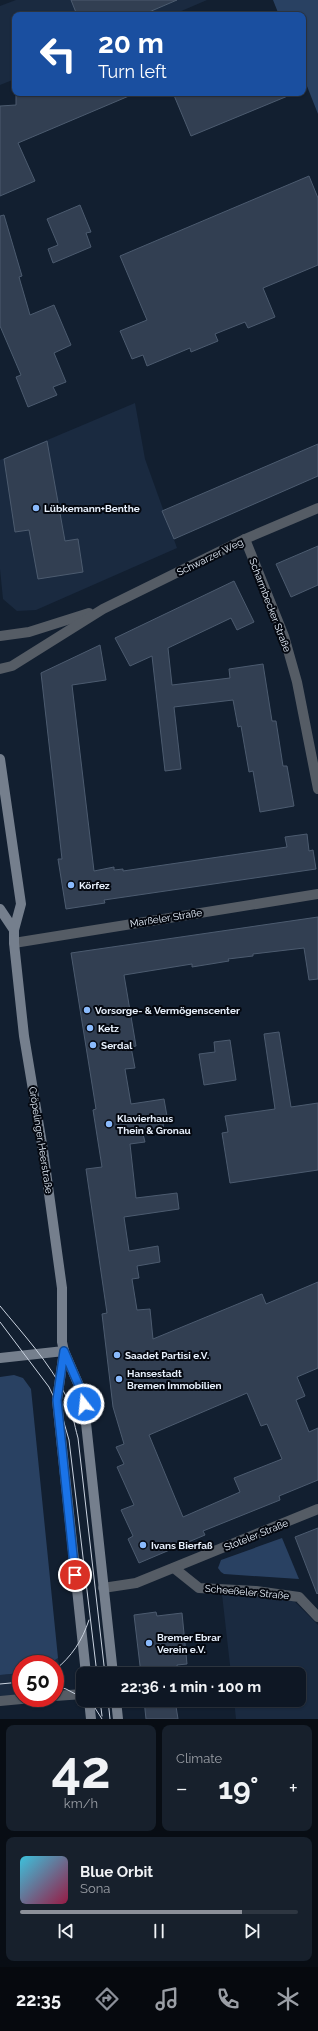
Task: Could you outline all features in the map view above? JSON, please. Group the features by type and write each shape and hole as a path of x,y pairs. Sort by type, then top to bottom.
{"main road":[{"name":"Gröpelinger Heerstraße","path":"0,759 21,904 14,930 14,943 24,1036 43,1150 62,1288 64,1351 57,1400 85,1667"},
{"path":"0,909 14,930"},
{"name":"Gröpelinger Heerstraße","path":"64,1351 83,1395 112,1667"},
{"path":"0,1358 64,1351"},
{"path":"90,1707 91,1719"},
{"path":"117,1707 118,1719"}],"street":[{"name":"Schwarzer Weg","path":"0,669 12,666 103,609 245,539 318,508"},
{"name":"Scharmbecker Straße","path":"245,539 286,642 297,682 318,789"},
{"name":"Schwarzer Weg","path":"0,636 29,632 103,609"},
{"name":"Marßeler Straße","path":"14,943 318,894"},
{"name":"Stoteler Straße","path":"103,1588 136,1583 318,1509"},
{"name":"Scheeßeler Straße","path":"174,1568 199,1588 256,1591 299,1597 318,1616"},
{"path":"64,1695 76,1694"},
{"path":"0,1701 12,1700"}],"shaded area":[{"path":"16,0 207,0 179,12 12,12 12,80 0,85 0,6"},
{"path":"273,0 318,0 318,114 306,84 306,12 278,12"},
{"path":"135,403 145,459 177,548 36,610 17,611 3,599 0,569 0,460"},
{"path":"14,1375 23,1378 31,1389 58,1655 12,1655 12,1674 0,1675 0,1377"},
{"path":"282,1538 299,1579 224,1574 218,1568 221,1560"},
{"path":"222,1594 291,1598 318,1625 318,1719 236,1719 235,1707 306,1707 306,1667 230,1667"},
{"path":"12,1674 12,1697 0,1698 0,1675"}],"building":[{"path":"71,0 177,0 149,12 76,12"},
{"path":"16,96 129,96 18,143 35,181 0,196 0,106 16,105"},
{"path":"174,96 288,96 191,136"},
{"path":"309,176 318,198 318,265 263,288 275,317 248,328 245,322 215,334 218,341 191,352 190,348 147,366 143,355 132,359 120,331 147,320 120,256"},
{"path":"80,205 91,232 86,233 91,247 53,263 48,249 58,245 47,219"},
{"path":"4,215 22,276 19,277 30,315 54,305 71,345 54,353 66,382 53,387 57,395 28,407 16,377 21,375 0,326 0,216"},
{"name":"Lübkemann+Benthe","path":"47,441 65,541 78,539 83,572 38,579 29,530 15,532 4,459"},
{"path":"318,444 318,476 174,539 162,511"},
{"path":"318,546 318,585 291,597 276,564"},
{"path":"234,581 254,622 237,630 231,618 168,648 172,685 230,678 229,669 263,664 272,721 276,721 283,766 287,766 294,806 260,812 253,771 249,772 241,726 238,727 233,700 174,707 181,769 165,771 152,656 130,666 115,638"},
{"path":"100,645 106,680 72,685 94,871 114,867 114,870 123,869 123,871 287,847 285,837 307,834 309,851 313,850 316,869 104,900 105,903 66,909 58,859 62,859 41,673"},
{"path":"318,917 318,979 309,980 304,948 253,954 253,956 228,959 229,961 192,967 192,964 124,975 136,1046 131,1047 135,1068 125,1069 131,1104 164,1099 168,1122 163,1123 164,1131 143,1134 145,1142 130,1144 136,1198 177,1193 179,1209 124,1217 129,1251 158,1246 160,1262 137,1266 139,1278 132,1279 137,1310 150,1309 153,1339 262,1294 266,1304 318,1282 318,1368 297,1377 305,1396 296,1400 309,1432 318,1428 318,1480 279,1496 280,1500 203,1531 205,1535 139,1563 128,1539 133,1536 121,1510 134,1505 117,1467 124,1464 116,1447 124,1444 113,1407 102,1314 107,1313 86,1169 102,1167 93,1110 96,1109 71,953","holes":["247,1393 261,1426 267,1424 282,1459 234,1478 240,1492 183,1517 149,1435"]},
{"path":"279,1032 291,1107 318,1103 318,1170 230,1183 222,1133 228,1132 225,1116 275,1109 264,1034"},
{"path":"230,1040 236,1080 204,1085 199,1054 215,1052 214,1042"},
{"path":"318,1528 318,1593 317,1594 295,1537"},
{"path":"156,1612 157,1616 182,1613 187,1664 177,1665 177,1667 140,1667 134,1615"},
{"path":"145,1707 176,1707 178,1719 146,1719"}],"tram line":[{"path":"0,1306 36,1349 52,1372 66,1396 71,1411 78,1438 104,1667"},
{"path":"0,1322 49,1387 61,1412 69,1440 96,1667"},
{"path":"64,1661 76,1648 89,1620"},
{"path":"0,1684 12,1683"},
{"path":"64,1688 76,1694"},
{"path":"94,1707 102,1719"},
{"path":"101,1707 102,1716"},
{"path":"109,1707 110,1719"}],"place":[{"name":"Lübkemann+Benthe","path":"36,508"},
{"name":"Körfez","path":"71,885"},
{"name":"Vorsorge- & Vermögenscenter","path":"87,1010"},
{"name":"Ketz","path":"90,1028"},
{"name":"Serdal","path":"93,1045"},
{"name":"Klavierhaus Thein & Gronau","path":"109,1124"},
{"name":"Saadet Partisi e.V.","path":"117,1355"},
{"name":"Hansestadt Bremen Immobilien","path":"119,1379"},
{"name":"Ivans Bierfaß","path":"143,1545"},
{"name":"Bremer Ebrar Verein e.V.","path":"149,1643"}],"route":[{"path":"75,1575 57,1400 64,1351 83,1395 84,1404"}]}
